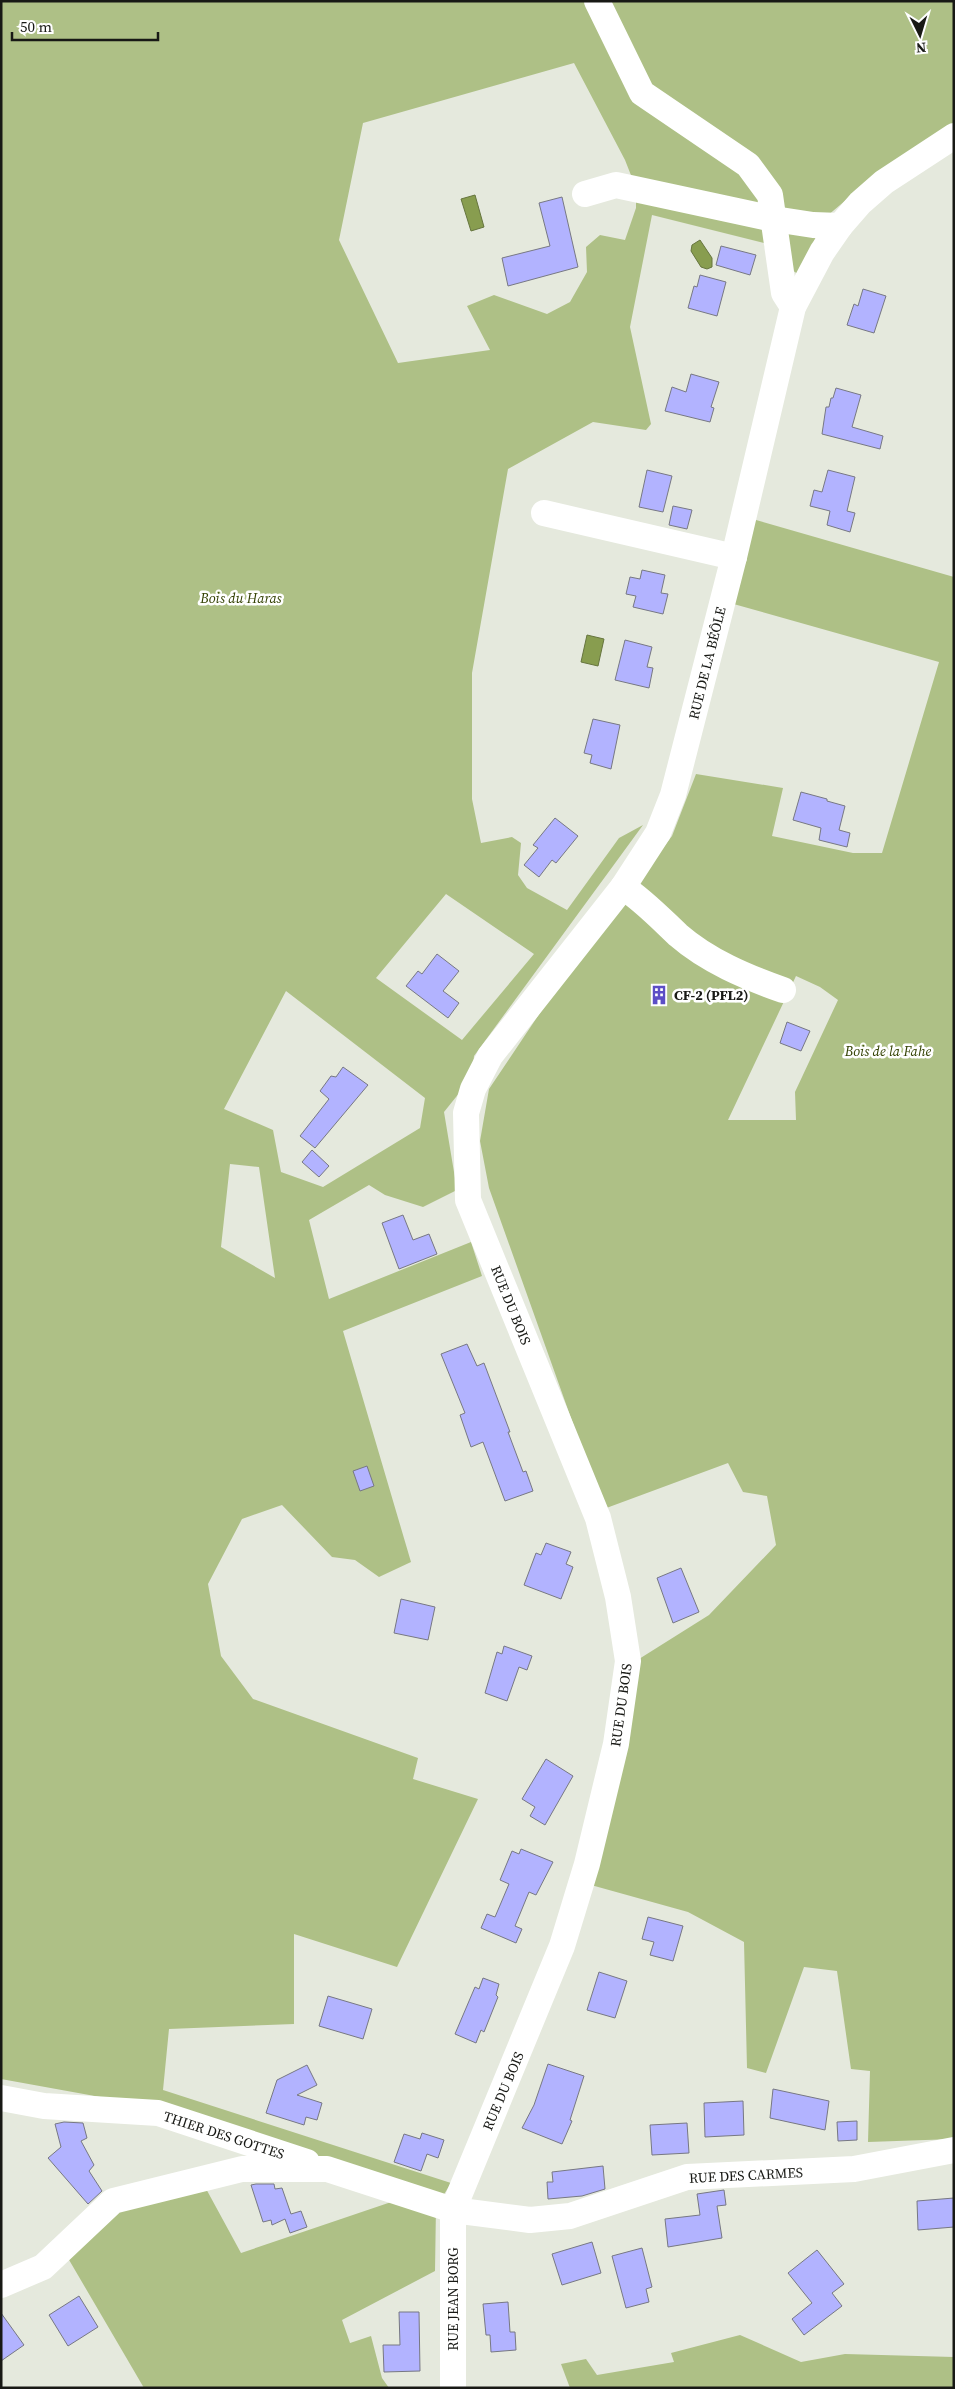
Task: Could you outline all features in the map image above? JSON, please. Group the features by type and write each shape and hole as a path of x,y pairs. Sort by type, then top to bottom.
{"street":[{"path":"597,1 642,93 748,165 770,194 784,293 793,307"},
{"name":"RUE DE LA BÉÔLE","path":"468,1200 466,1112 473,1089 490,1056 623,887 658,833 673,796 734,557 793,307 822,252 840,226 860,203 884,182 954,136"},
{"path":"585,194 616,186 653,191 710,206 774,219 812,225 840,226"},
{"path":"544,513 734,557"},
{"path":"623,887 642,899 679,936 707,955 747,978 783,990"},
{"name":"RUE DU BOIS","path":"454,2210 562,1946 587,1864 616,1744 628,1660 618,1597 598,1518 468,1200"},
{"name":"THIER DES GOTTES","path":"1,2098 44,2106 158,2113 454,2210"},
{"name":"RUE DES CARMES","path":"454,2210 530,2220 570,2216 687,2177 854,2169 954,2150"},
{"path":"1,2285 43,2267 113,2201 242,2169 327,2169"},
{"name":"RUE JEAN BORG","path":"453,2388 454,2210"}],"green space":[{"name":"Bois du Haras","path":"1,1 954,1 954,131 866,183 820,222 807,265 801,276 766,253 764,243 652,215 630,327 651,424 646,430 593,422 508,469 472,673 472,799 481,843 512,837 521,843 518,875 527,888 567,910 619,838 643,825 474,1056 472,1077 444,1112 457,1190 423,1207 385,1195 369,1185 309,1220 329,1299 471,1242 482,1276 343,1331 411,1562 379,1577 355,1560 332,1557 282,1505 242,1519 208,1584 221,1656 253,1699 418,1758 413,1779 478,1799 397,1967 294,1934 294,2024 169,2029 163,2090 451,2183 443,2196 161,2108 1,2079","holes":["574,63 625,160 636,188 636,208 625,240 600,235 586,247 587,272 570,302 547,314 494,295 467,306 490,350 398,363 339,240 363,123","446,894 534,954 462,1040 376,978","286,991 425,1098 420,1128 323,1187 281,1172 273,1130 224,1109","230,1164 259,1167 275,1278 221,1247"]},
{"name":"Bois de la Fahe","path":"749,518 954,577 954,2139 868,2142 870,2071 851,2069 837,1971 804,1967 766,2073 747,2068 744,1942 688,1912 591,1885 639,1659 709,1615 776,1545 767,1496 743,1492 728,1463 601,1510 592,1477 489,1188 480,1141 489,1089 564,977 672,836 696,774 783,788 772,836 853,853 882,853 939,662 730,603","holes":["796,976 820,987 838,1000 795,1092 796,1120 728,1120"]},
{"path":"204,2185 241,2253 403,2198 436,2206 435,2271 342,2320 350,2343 371,2336 382,2378 389,2388 144,2388 65,2253 115,2211"},
{"path":"740,2335 801,2362 845,2354 954,2357 954,2388 570,2388 561,2364 586,2359 597,2375 674,2362 671,2353"}],"shaded area":[{"path":"475,195 484,227 471,231 461,199"},
{"path":"700,240 712,258 712,267 707,269 701,267 691,251 692,245"},
{"path":"587,635 604,639 598,666 581,662"}],"building":[{"path":"562,197 578,267 508,286 502,258 550,246 539,203"},
{"path":"721,246 756,255 750,275 716,265"},
{"path":"700,275 726,282 717,316 688,308 694,286 697,287"},
{"path":"863,289 886,296 874,333 847,325 854,304 858,306"},
{"path":"691,374 719,382 711,407 714,408 710,422 665,411 672,387 686,392"},
{"path":"836,388 861,395 852,427 883,436 880,449 822,434 826,407 829,407"},
{"path":"647,470 672,476 663,512 639,507"},
{"path":"828,470 855,477 847,511 855,513 850,532 827,525 830,511 810,506 814,490 822,492"},
{"path":"673,506 692,510 687,529 669,525"},
{"path":"642,570 665,575 661,593 668,594 663,614 633,607 636,596 626,594 630,577 640,579"},
{"path":"625,640 652,647 647,667 653,668 649,688 615,680"},
{"path":"593,719 620,725 611,769 590,763 592,755 584,753"},
{"path":"801,792 845,806 839,830 850,833 847,847 819,840 821,828 793,820"},
{"path":"555,818 578,836 556,863 552,860 539,877 524,865 538,848 533,845"},
{"path":"437,954 459,971 443,991 459,1003 448,1018 406,986 418,971 422,974"},
{"path":"787,1022 810,1031 801,1051 780,1043"},
{"path":"343,1067 368,1085 315,1148 300,1136 329,1099 320,1091 331,1076 336,1077"},
{"path":"312,1150 329,1166 319,1177 302,1162"},
{"path":"403,1215 413,1240 429,1234 437,1254 399,1269 382,1223"},
{"path":"467,1344 477,1366 484,1363 523,1472 526,1471 533,1491 505,1501 483,1442 471,1447 460,1415 465,1413 441,1354"},
{"path":"367,1466 374,1486 360,1491 353,1471"},
{"path":"546,1543 571,1552 566,1564 573,1567 561,1599 524,1585 536,1553 541,1555"},
{"path":"681,1568 699,1612 673,1623 657,1578"},
{"path":"401,1599 435,1607 428,1640 394,1633"},
{"path":"504,1646 532,1656 527,1670 519,1667 507,1701 485,1693 497,1652 502,1654"},
{"path":"546,1759 573,1776 545,1825 530,1816 535,1807 522,1799"},
{"path":"521,1849 553,1862 536,1895 529,1892 515,1926 522,1929 516,1943 481,1928 487,1914 495,1917 509,1884 500,1880 512,1851 519,1854"},
{"path":"648,1917 683,1926 673,1961 650,1955 654,1942 642,1939"},
{"path":"599,1972 627,1981 615,2018 587,2010"},
{"path":"483,1978 499,1984 496,1995 498,1997 484,2032 481,2030 476,2043 455,2034 475,1987 479,1989"},
{"path":"328,1996 372,2009 363,2039 319,2026"},
{"path":"548,2064 584,2076 570,2120 572,2121 562,2144 522,2128 534,2105"},
{"path":"307,2065 317,2085 297,2095 322,2103 317,2120 306,2117 304,2125 266,2113 277,2080"},
{"path":"773,2089 829,2101 825,2130 770,2118"},
{"path":"743,2101 744,2135 705,2137 704,2103"},
{"path":"857,2121 857,2140 838,2141 837,2122"},
{"path":"64,2122 83,2123 87,2138 81,2141 94,2165 89,2171 102,2191 88,2204 48,2158 61,2147 55,2124"},
{"path":"687,2123 689,2153 652,2155 650,2125"},
{"path":"422,2133 444,2140 438,2158 427,2154 421,2171 394,2162 404,2134 420,2139"},
{"path":"603,2166 605,2189 582,2196 548,2199 547,2182 553,2182 552,2172"},
{"path":"274,2184 275,2189 282,2188 291,2214 301,2211 307,2227 290,2233 285,2219 272,2225 271,2220 263,2222 251,2185"},
{"path":"724,2190 726,2205 717,2206 722,2238 668,2247 665,2219 700,2215 697,2194"},
{"path":"954,2198 954,2227 918,2230 917,2201"},
{"path":"592,2242 601,2273 562,2285 552,2254"},
{"path":"642,2248 652,2287 646,2289 649,2302 626,2308 612,2256"},
{"path":"817,2250 844,2284 832,2293 842,2306 804,2335 792,2319 812,2303 788,2273"},
{"path":"79,2296 98,2327 68,2346 49,2315"},
{"path":"508,2302 510,2332 515,2332 516,2350 491,2352 490,2335 486,2335 483,2304"},
{"path":"399,2312 419,2312 420,2371 384,2372 383,2345 400,2345"},
{"path":"1,2313 24,2345 1,2361"}],"place":[{"name":"CF-2 (PFL2)","path":"659,995"}]}
